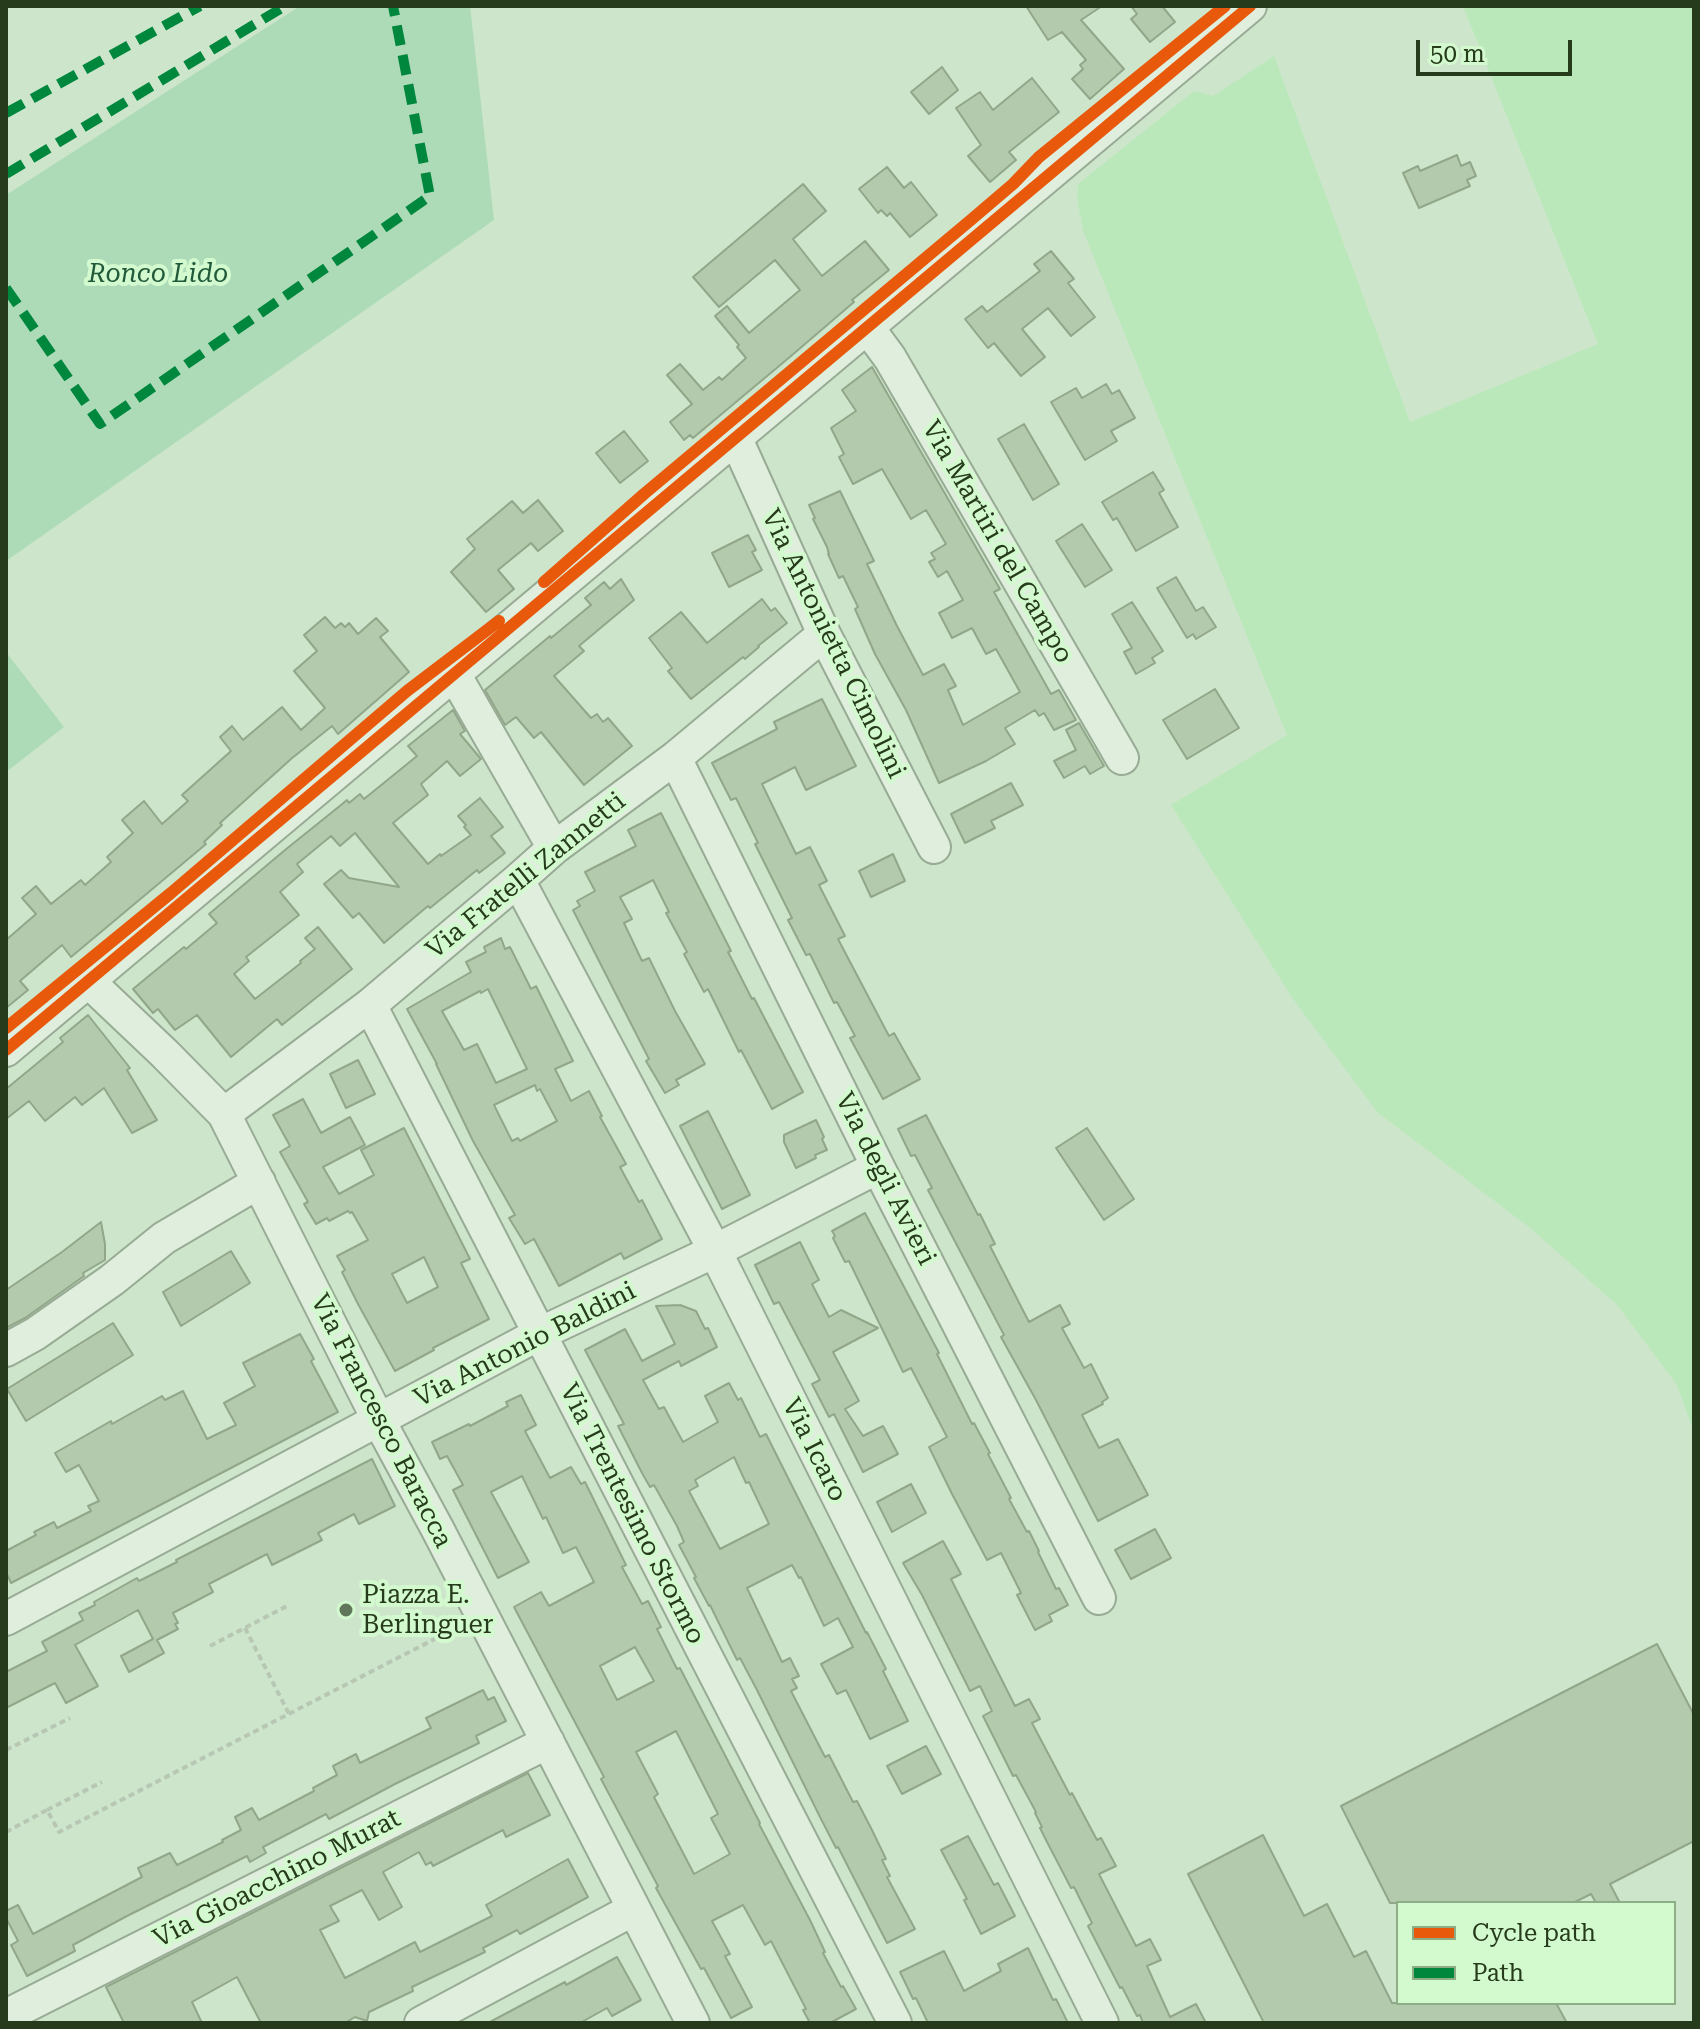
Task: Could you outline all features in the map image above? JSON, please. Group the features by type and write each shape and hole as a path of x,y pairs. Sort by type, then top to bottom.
{"street":[{"path":"6,1050 1250,6"},
{"name":"Via Martiri del Campo","path":"868,328 921,410 1122,758"},
{"name":"Via Antonietta Cimolini","path":"736,439 824,634 934,847"},
{"name":"Via Fratelli Zannetti","path":"224,1114 370,1005 554,848 675,758 824,634"},
{"path":"454,674 554,848"},
{"name":"Via degli Avieri","path":"675,758 878,1167 1099,1598"},
{"name":"Via Icaro","path":"518,880 715,1251 1102,2023"},
{"name":"Via Francesco Baracca","path":"88,981 224,1114 378,1419 693,2023"},
{"name":"Via Trentesimo Stormo","path":"370,1005 895,2023"},
{"name":"Via Antonio Baldini","path":"6,1619 539,1334 715,1251 878,1167"},
{"path":"6,1350 35,1334 112,1280 164,1238 259,1182"},
{"name":"Via Gioacchino Murat","path":"6,2016 548,1742"},
{"path":"421,2023 634,1909"}],"path":[{"path":"210,1646 287,1606"},
{"path":"47,1810 59,1832 481,1614"},
{"path":"245,1628 289,1714"},
{"path":"6,1750 70,1718"},
{"path":"6,1832 102,1782"}],"green space":[{"name":"Ronco Lido","path":"300,6 470,6 494,220 6,561 6,195"},
{"path":"1463,6 1694,6 1694,1433 1677,1385 1617,1305 1529,1227 1378,1113 1293,999 1171,805 1287,735 1083,231 1077,198 1078,184 1194,91 1213,96 1274,56 1410,422 1598,344"},
{"path":"6,652 64,727 6,772"}],"building":[{"path":"1026,6 1102,6 1081,20 1124,69 1090,99 1072,79 1083,69 1080,65 1086,60 1062,32 1048,40"},
{"path":"1131,6 1162,6 1175,22 1150,42 1131,19 1137,14"},
{"path":"942,67 958,90 929,114 911,92"},
{"path":"1032,78 1059,112 1009,152 1016,160 990,182 968,156 981,145 956,108 980,92 993,110"},
{"path":"1457,155 1461,166 1470,162 1476,176 1467,180 1470,186 1419,208 1403,173 1418,166 1420,171"},
{"path":"887,167 904,188 911,182 937,215 910,237 890,213 887,216 881,210 878,213 859,189"},
{"path":"803,184 826,211 793,239 822,276 865,241 889,270 693,438 690,435 684,440 670,422 692,404 667,375 680,364 703,390 719,377 722,380 746,358 715,316 727,306 749,333 800,290 775,260 719,307 693,277"},
{"path":"1051,251 1074,279 1068,283 1095,317 1071,336 1048,308 1022,329 1045,357 1021,376 994,343 988,348 965,319 982,306 987,312 1040,271 1034,264"},
{"path":"872,367 1000,589 994,592 1051,694 1059,690 1076,720 1054,730 1044,713 1039,716 1035,710 1005,728 1015,744 939,783 906,710 875,654 843,576 839,578 809,505 840,491 874,561 867,564 897,626 923,675 944,664 956,686 948,690 963,725 1020,692 996,649 986,654 972,628 952,638 939,613 963,600 947,571 938,577 929,562 935,559 931,553 946,544 926,510 911,519 882,469 853,484 839,457 844,454 831,428 856,411 842,390"},
{"path":"1106,384 1112,394 1119,390 1135,418 1111,431 1117,441 1085,460 1051,402 1076,388 1082,398"},
{"path":"1024,424 1059,484 1033,500 998,439"},
{"path":"624,431 648,461 620,483 596,453"},
{"path":"1153,472 1164,490 1159,493 1178,527 1136,551 1117,518 1113,520 1102,502"},
{"path":"538,500 563,531 538,551 531,543 498,570 514,589 486,612 451,572 475,549 467,539 512,501 523,513"},
{"path":"1082,524 1112,570 1085,587 1056,541"},
{"path":"748,535 756,550 752,552 762,570 729,587 712,553"},
{"path":"1176,577 1196,611 1203,607 1216,627 1196,639 1193,634 1187,638 1157,588"},
{"path":"621,579 634,600 579,646 584,651 554,676 591,718 597,714 603,722 608,718 632,746 584,785 541,732 534,738 516,717 505,725 485,690 591,605 585,598 604,582 610,589"},
{"path":"762,599 771,611 775,608 787,623 691,699 668,671 672,668 649,638 681,612 707,643"},
{"path":"1132,602 1163,651 1152,658 1155,663 1136,674 1124,652 1132,648 1112,614"},
{"path":"325,617 335,628 341,623 345,627 349,623 358,634 376,618 388,631 380,637 409,672 338,734 332,726 291,759 220,823 222,825 204,842 206,844 71,957 62,945 20,981 28,990 6,1008 6,940 36,914 22,898 36,886 51,904 81,880 85,885 111,862 107,857 133,833 122,820 144,801 162,824 188,801 182,795 231,751 220,737 232,726 243,740 282,707 301,730 325,708 294,671 317,651 304,635"},
{"path":"1215,689 1239,728 1187,759 1163,720"},
{"path":"822,699 856,766 806,790 795,767 762,784 796,854 810,847 827,881 819,885 845,936 838,939 889,1036 894,1033 920,1079 883,1099 850,1038 855,1036 837,1002 834,1003 810,954 806,955 788,920 792,918 736,798 731,800 712,763 777,729 774,722"},
{"path":"453,710 465,731 460,734 481,759 460,776 447,761 421,784 428,795 393,823 428,864 471,835 458,816 480,798 503,827 491,836 505,853 479,873 477,870 430,908 428,906 384,943 359,913 353,918 324,884 341,870 349,878 399,887 355,833 340,846 331,836 297,864 303,872 280,892 299,915 246,957 249,961 234,974 255,999 315,949 305,938 318,927 352,969 282,1025 277,1019 231,1057 197,1015 175,1030 158,1009 153,1013 133,989 217,923 209,914 285,850 347,800 349,803 360,794 364,799 417,756 408,746"},
{"path":"1079,723 1104,766 1090,774 1085,766 1064,778 1054,761 1076,750 1066,730"},
{"path":"1011,783 1023,805 991,821 995,828 965,843 951,814"},
{"path":"661,813 731,951 728,952 803,1092 772,1109 708,989 704,992 684,954 687,952 653,880 620,897 632,919 624,923 642,961 649,958 705,1064 676,1080 679,1085 665,1093 646,1061 649,1059 573,910 580,906 577,901 595,891 585,872 636,846 628,830"},
{"path":"893,854 905,881 871,897 859,871"},
{"path":"501,938 505,949 510,947 531,989 536,986 573,1061 555,1069 571,1101 589,1091 626,1164 620,1167 662,1239 624,1259 621,1253 559,1286 534,1239 525,1244 509,1218 515,1215 473,1141 407,1009 471,972 466,962 486,952 484,947","holes":["488,989 527,1069 496,1083 477,1044 464,1050 442,1011","535,1085 557,1121 520,1141 518,1138 512,1141 494,1105"]},
{"path":"88,1015 130,1068 127,1070 157,1120 132,1133 104,1088 82,1105 75,1097 45,1121 29,1101 6,1119 6,1089 63,1042 60,1038"},
{"path":"358,1060 375,1094 346,1108 330,1074"},
{"path":"303,1099 321,1133 350,1117 365,1145 323,1167 339,1194 374,1175 361,1150 404,1128 470,1259 461,1263 489,1319 395,1371 358,1304 337,1256 368,1240 352,1212 316,1224 304,1204 308,1202 280,1152 290,1146 273,1115","holes":["424,1257 438,1287 407,1303 392,1274"]},
{"path":"708,1111 750,1195 722,1209 680,1126"},
{"path":"926,1115 995,1244 990,1246 1029,1322 1060,1305 1070,1324 1062,1328 1084,1368 1091,1364 1108,1398 1082,1415 1099,1448 1118,1439 1148,1495 1098,1521 1001,1337 1004,1335 928,1190 932,1188 898,1129"},
{"path":"816,1120 827,1150 796,1168 784,1135"},
{"path":"1087,1128 1134,1199 1104,1220 1056,1148"},
{"path":"865,1213 939,1353 972,1424 990,1453 1009,1499 1029,1531 1056,1589 1059,1588 1068,1605 1049,1615 1052,1621 1035,1630 1001,1553 987,1560 952,1494 929,1447 947,1437 911,1368 903,1372 849,1261 845,1262 833,1238 832,1231"},
{"path":"101,1222 105,1260 25,1318 6,1328 6,1290"},
{"path":"800,1242 819,1280 812,1284 829,1317 841,1310 878,1328 833,1352 859,1401 845,1409 863,1436 883,1426 898,1454 863,1472 834,1414 829,1417 812,1384 820,1380 779,1302 774,1304 755,1265"},
{"path":"231,1251 250,1283 181,1326 163,1292"},
{"path":"680,1305 696,1311 717,1347 681,1366 679,1361 643,1380 659,1409 664,1407 683,1442 718,1422 705,1396 729,1383 738,1400 741,1398 760,1437 766,1434 886,1669 883,1671 908,1721 870,1739 846,1690 837,1694 821,1664 853,1647 838,1618 824,1626 792,1565 747,1588 782,1662 790,1658 799,1676 792,1679 797,1688 791,1691 825,1757 829,1755 853,1802 857,1801 886,1859 882,1860 890,1876 887,1877 915,1929 887,1943 757,1690 740,1658 737,1660 694,1578 679,1545 684,1542 677,1526 654,1485 650,1487 642,1473 618,1426 624,1424 585,1350 625,1329 642,1361 675,1344 656,1306","holes":["734,1457 746,1483 749,1482 769,1524 720,1549 689,1491 698,1486 695,1480"]},
{"path":"113,1323 133,1355 26,1421 7,1389"},
{"path":"300,1334 338,1412 11,1583 6,1572 6,1551 54,1522 57,1528 91,1511 88,1506 99,1501 79,1465 66,1472 55,1453 162,1396 165,1400 183,1391 207,1439 236,1425 224,1403 255,1386 243,1363"},
{"path":"521,1395 536,1425 525,1431 550,1478 571,1467 581,1484 585,1482 626,1565 622,1567 642,1604 648,1601 661,1627 657,1629 677,1669 680,1668 810,1920 823,1953 856,2009 830,2023 810,2023 803,2010 806,2009 771,1941 765,1945 743,1905 712,1921 730,1954 725,1956 752,2007 731,2018 704,1968 701,1969 656,1888 658,1886 601,1779 604,1777 514,1607 541,1592 549,1606 594,1582 576,1547 563,1553 522,1476 491,1492 529,1562 498,1578 453,1490 463,1485 447,1456 440,1459 432,1442 508,1406 506,1402","holes":["635,1647 654,1681 617,1700 600,1666","676,1731 718,1814 711,1818 730,1854 694,1874 654,1797 658,1794 636,1752"]},
{"path":"372,1459 395,1506 359,1524 354,1514 318,1533 322,1540 272,1565 267,1554 209,1584 213,1592 173,1613 178,1629 157,1640 164,1653 129,1672 121,1656 153,1639 138,1610 75,1645 98,1686 66,1703 55,1683 6,1708 6,1672 47,1651 42,1642 83,1620 79,1613 95,1605 94,1602"},
{"path":"911,1484 926,1513 892,1532 877,1502"},
{"path":"1155,1529 1171,1558 1131,1579 1115,1550"},
{"path":"943,1541 961,1574 951,1579 1015,1706 1029,1699 1040,1719 1032,1723 1070,1795 1072,1793 1097,1840 1101,1838 1116,1866 1099,1874 1136,1946 1150,1939 1161,1960 1147,1966 1170,2017 1196,2004 1206,2023 1143,2023 1120,1988 1088,1926 1092,1923 1074,1887 1071,1888 1040,1828 1036,1812 1016,1775 1013,1776 983,1716 992,1711 980,1686 970,1691 903,1563"},
{"path":"1657,1644 1694,1715 1694,1841 1610,1884 1619,1901 1595,1901 1591,1894 1577,1901 1390,1903 1341,1806"},
{"path":"483,1690 488,1700 494,1697 506,1721 476,1736 479,1743 329,1819 326,1814 263,1847 266,1853 250,1862 247,1856 127,1916 73,1945 75,1951 27,1976 11,1945 18,1941 6,1918 6,1911 18,1905 33,1934 142,1877 138,1868 170,1853 177,1865 223,1842 241,1830 235,1817 252,1808 259,1820 337,1775 333,1766 356,1754 360,1763 431,1728 426,1718"},
{"path":"926,1746 941,1774 902,1794 887,1766"},
{"path":"528,1773 550,1815 506,1837 503,1830 433,1866 431,1862 426,1865 419,1852 383,1872 402,1907 379,1920 362,1890 330,1906 339,1921 320,1930 345,1978 415,1942 420,1952 492,1916 486,1905 568,1859 588,1897 520,1934 517,1930 483,1948 485,1952 412,1987 413,1991 369,2012 367,2021 355,2017 345,2023 261,2023 237,1977 192,2002 202,2023 124,2023 106,1987"},
{"path":"1263,1835 1304,1916 1327,1904 1354,1957 1366,1951 1392,2003 1557,2005 1567,2023 1264,2023 1188,1874"},
{"path":"968,1836 994,1885 998,1883 1015,1916 981,1934 964,1900 967,1899 941,1850"},
{"path":"1028,1948 1053,2000 1056,1999 1068,2023 928,2023 900,1972 944,1951 964,1991 1001,1971 998,1964"},
{"path":"617,1957 641,2000 612,2016 607,2008 580,2023 488,2023 565,1982 566,1985"}],"marked path":[{"path":"6,113 200,6"},
{"path":"6,174 285,6"},
{"path":"6,288 100,424 430,196 393,6"}],"cycle path":[{"path":"544,582 1013,184 1039,157 1225,6"},
{"path":"6,1050 1250,6"},
{"path":"6,1028 171,893 407,691 499,621"}],"place":[{"name":"Piazza E. Berlinguer","path":"346,1610"}]}
